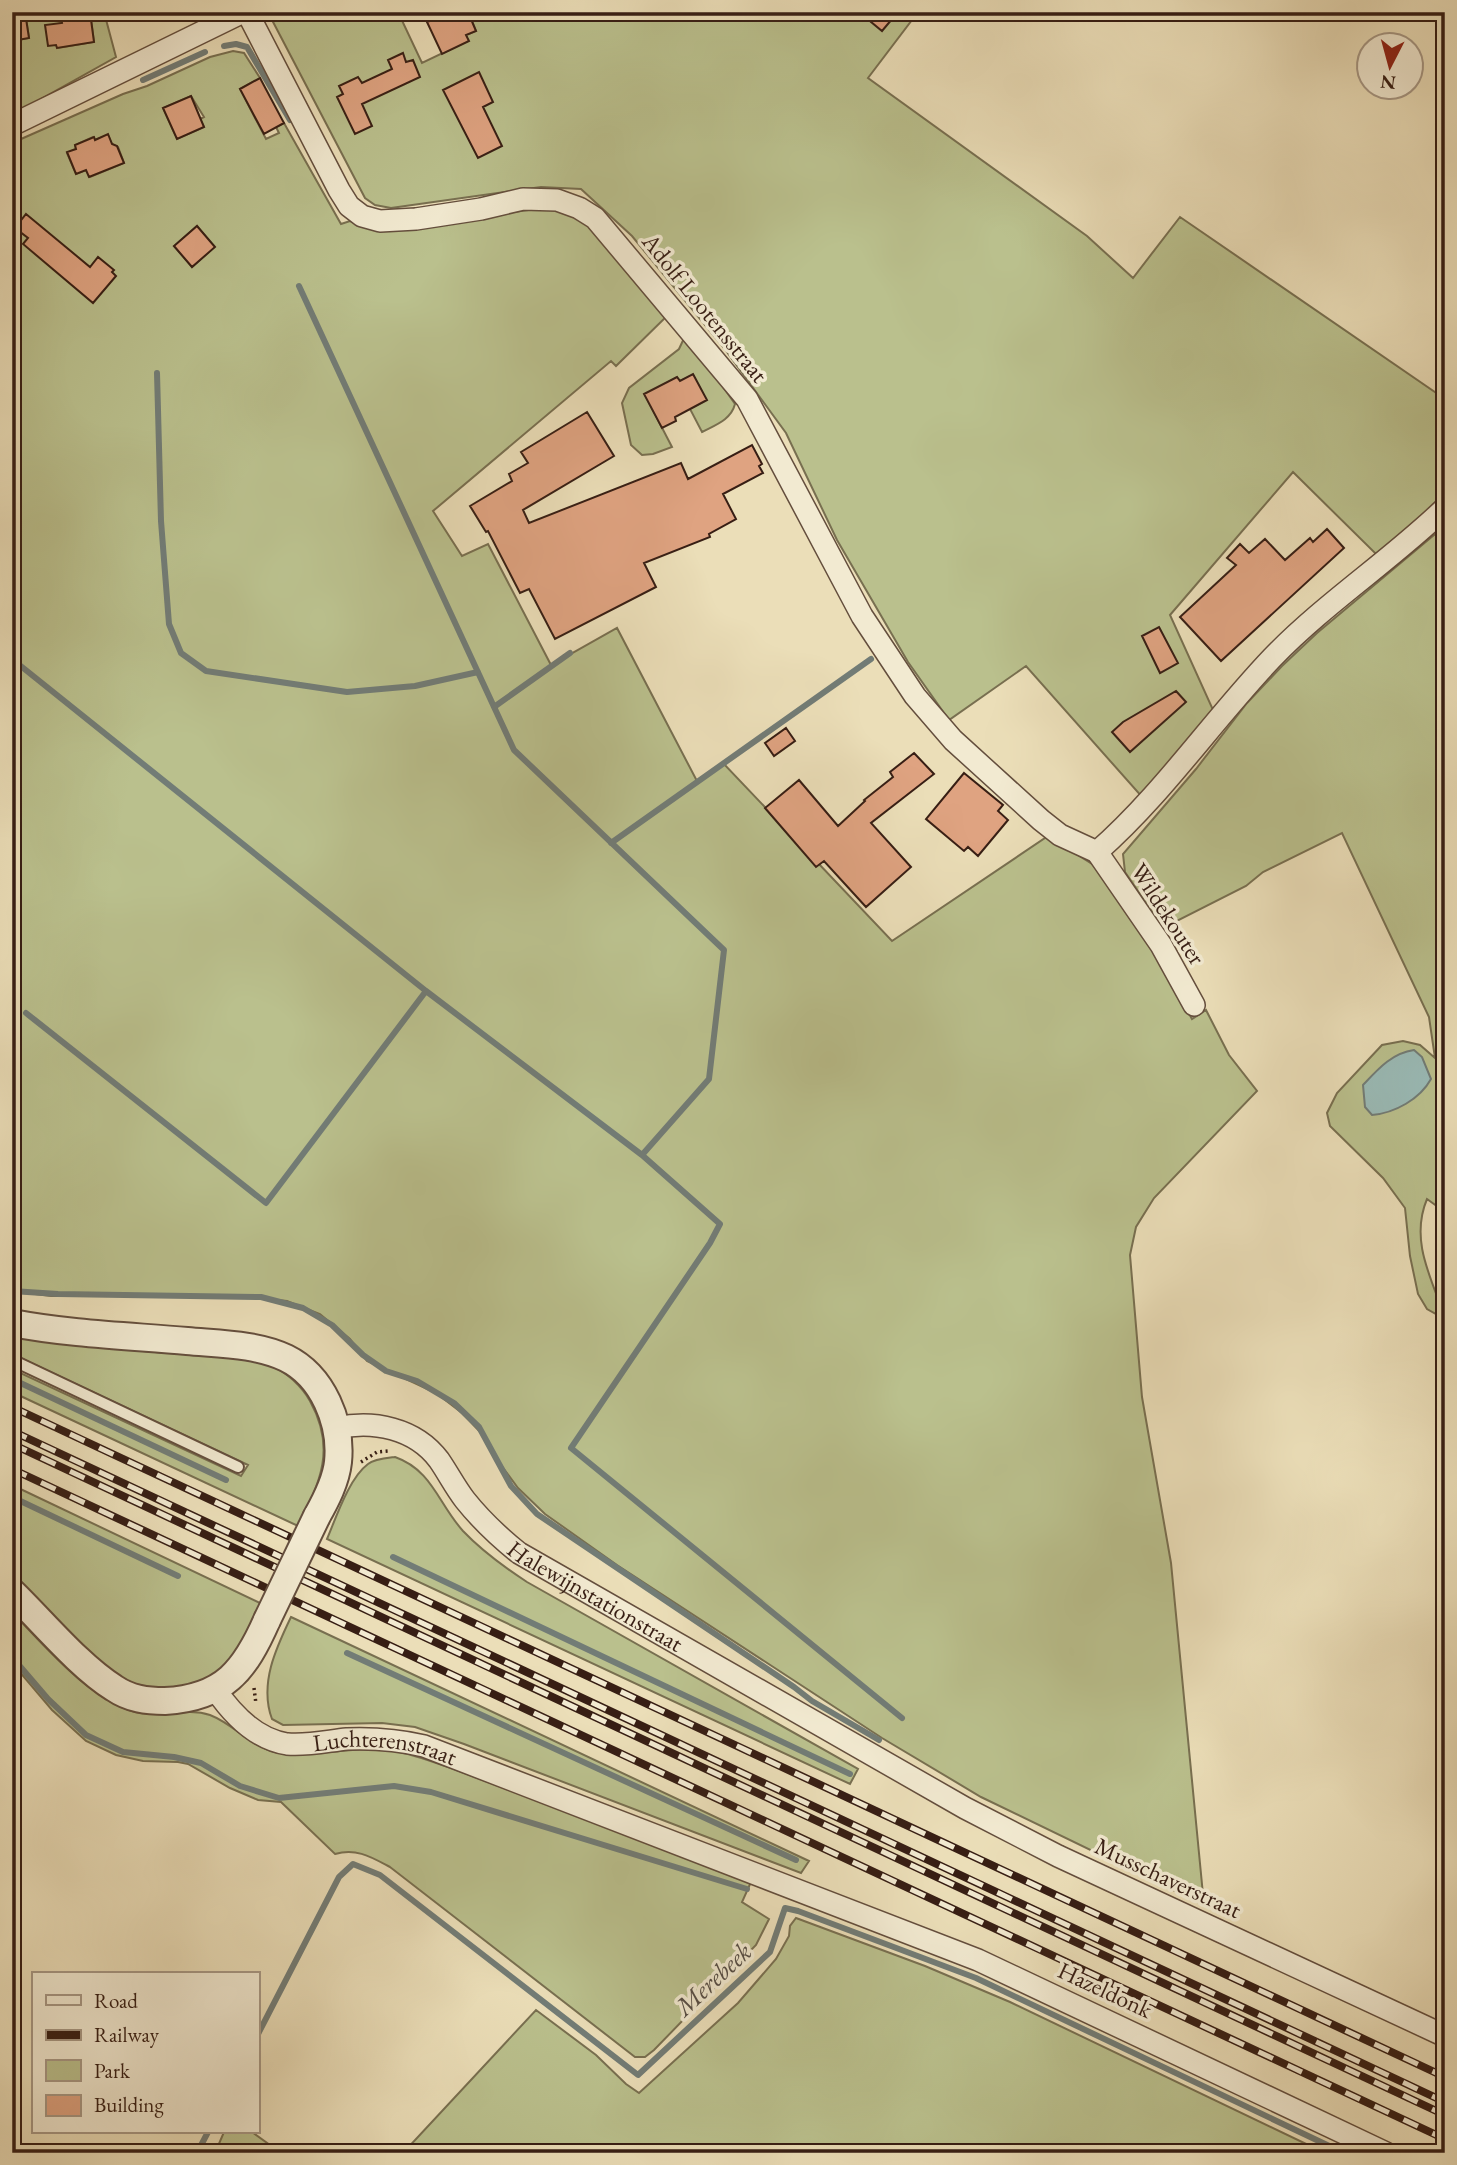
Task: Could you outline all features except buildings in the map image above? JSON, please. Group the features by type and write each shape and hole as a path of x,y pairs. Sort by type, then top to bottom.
{"street":[{"name":"Adolf Lootensstraat","path":"12,125 245,12 339,190 349,206 362,216 380,221 416,219 523,199 557,200 579,208 595,218 747,399 862,616 915,696 953,740 1041,820 1068,839 1097,852"},
{"path":"1097,852 1156,794 1273,657 1318,614 1400,549 1445,508"},
{"name":"Wildekouter","path":"1097,852 1161,945 1194,1006"},
{"path":"12,1323 81,1332 223,1344 269,1351 288,1359 315,1383 326,1400 337,1427 338,1461 328,1495 253,1653 229,1679 203,1695 150,1701 125,1695 93,1672 12,1592"},
{"name":"Halewijnstationstraat","path":"337,1427 364,1424 406,1433 438,1458 477,1514 519,1553 875,1757"},
{"name":"Luchterenstraat","path":"215,1689 246,1725 273,1740 300,1744 350,1739 392,1740 424,1746 795,1890"},
{"name":"Musschaverstraat","path":"875,1757 1058,1856 1445,2036"},
{"name":"Hazeldonk","path":"795,1890 978,1960 1386,2153"}],"lane":[{"path":"12,1360 238,1467"}],"path":[{"path":"254,1685 257,1707"}],"green space":[{"path":"25,12 60,12 62,23 57,24 57,48 94,42 90,12 104,12 116,57 23,109 12,111 12,41 29,38"},
{"path":"280,12 398,12 422,63 468,41 466,35 476,31 472,21 455,12 918,12 868,78 1087,236 1133,278 1180,217 1445,399 1445,497 1377,555 1293,472 1170,615 1214,712 1143,798 1026,666 949,720 908,662 837,540 786,433 724,348 632,236 581,189 541,187 391,208 375,205 365,198 271,18"},
{"path":"233,51 244,53 260,78 240,89 266,139 279,133 276,127 284,123 341,224 350,221 367,227 388,229 551,207 582,218 670,313 616,366 611,361 433,511 462,556 488,544 551,665 617,628 698,783 724,764 892,941 1048,836 1092,864 1108,881 1147,939 1192,1019 1206,1010 1229,1055 1257,1091 1154,1198 1136,1227 1130,1255 1142,1397 1171,1563 1204,1905 981,1797 882,1738 617,1565 545,1514 518,1488 495,1457 483,1435 462,1413 436,1393 367,1361 350,1339 320,1314 287,1301 231,1295 51,1296 12,1291 12,143 210,57","holes":["191,96 204,117 200,119 204,127 177,139 163,108","108,135 112,144 118,147 124,163 90,177 86,170 76,174 67,153 76,149 75,145 93,137 95,140","197,226 214,247 192,267 174,246"]},
{"path":"686,334 735,404 733,410 726,418 702,432 690,409 706,400 693,375 680,381 677,377 645,395 672,447 642,455 631,445 622,403 629,388 679,349"},
{"path":"1445,530 1445,1212 1427,1199 1421,1227 1423,1254 1442,1309 1436,1314 1427,1309 1418,1294 1410,1256 1405,1208 1383,1178 1330,1126 1327,1113 1337,1093 1382,1045 1403,1041 1420,1045 1435,1058 1429,1017 1342,833 1263,872 1246,886 1163,928 1125,872 1123,854 1196,769 1247,703 1282,666 1317,633 1434,535"},
{"path":"12,1336 119,1349 229,1358 258,1362 282,1372 293,1380 310,1401 318,1418 324,1449 319,1479 298,1526 12,1392 12,1369 241,1476 248,1465 12,1354"},
{"path":"395,1457 418,1470 434,1488 463,1531 502,1565 527,1582 858,1769 850,1784 327,1539 344,1499 361,1470 374,1461"},
{"path":"12,1485 260,1603 250,1634 241,1649 216,1674 185,1688 150,1691 119,1680 12,1580"},
{"path":"12,1612 88,1687 124,1708 141,1713 193,1712 210,1715 261,1747 280,1753 376,1749 425,1759 751,1882 742,1902 769,1919 756,1945 654,2050 645,2057 635,2057 390,1867 357,1853 335,1854 281,1802 258,1800 230,1788 188,1764 143,1761 116,1755 86,1741 52,1710 12,1663"},
{"path":"291,1617 809,1861 801,1873 415,1727 382,1723 283,1725 272,1719 267,1693 271,1666"},
{"path":"796,1918 925,1966 1010,2002 1325,2153 403,2153 536,2010 596,2055 639,2093 738,2003 776,1959"},
{"path":"223,2134 255,2134 281,2153 215,2153"}],"water":[{"path":"1414,1050 1422,1057 1431,1079 1414,1099 1406,1104 1372,1115 1365,1107 1363,1085 1392,1058"}],"waterway":[{"path":"224,46 236,44 247,47 290,120"},
{"path":"143,80 205,52"},
{"path":"299,286 514,750 724,950 709,1079 642,1155 720,1224 710,1243 571,1448 902,1718"},
{"path":"157,373 161,521 169,624 181,653 206,671 347,692 415,686 478,672"},
{"path":"494,707 570,653"},
{"path":"12,659 426,991 642,1155"},
{"path":"611,843 871,659"},
{"path":"26,1013 266,1203 426,991"},
{"path":"12,1291 261,1297 303,1308 332,1325 363,1355 386,1371 417,1381 454,1403 479,1427 511,1486 537,1514 812,1701 879,1740"},
{"path":"12,1379 226,1480"},
{"path":"12,1497 178,1576"},
{"path":"393,1557 850,1774"},
{"path":"347,1653 796,1860"},
{"path":"12,1657 48,1699 86,1735 123,1752 174,1757 201,1763 240,1786 279,1798 394,1786 431,1792 747,1889"},
{"name":"Merebeek","path":"259,2032 339,1877 353,1864 380,1875 638,2075 770,1952 785,1908 976,1978 1344,2153"},
{"name":"Merebeek","path":"197,2153 207,2134"}],"railway":[{"path":"12,1407 1445,2077"},
{"path":"12,1431 1445,2102"},
{"path":"12,1444 1445,2115"},
{"path":"12,1469 1445,2139"}]}
